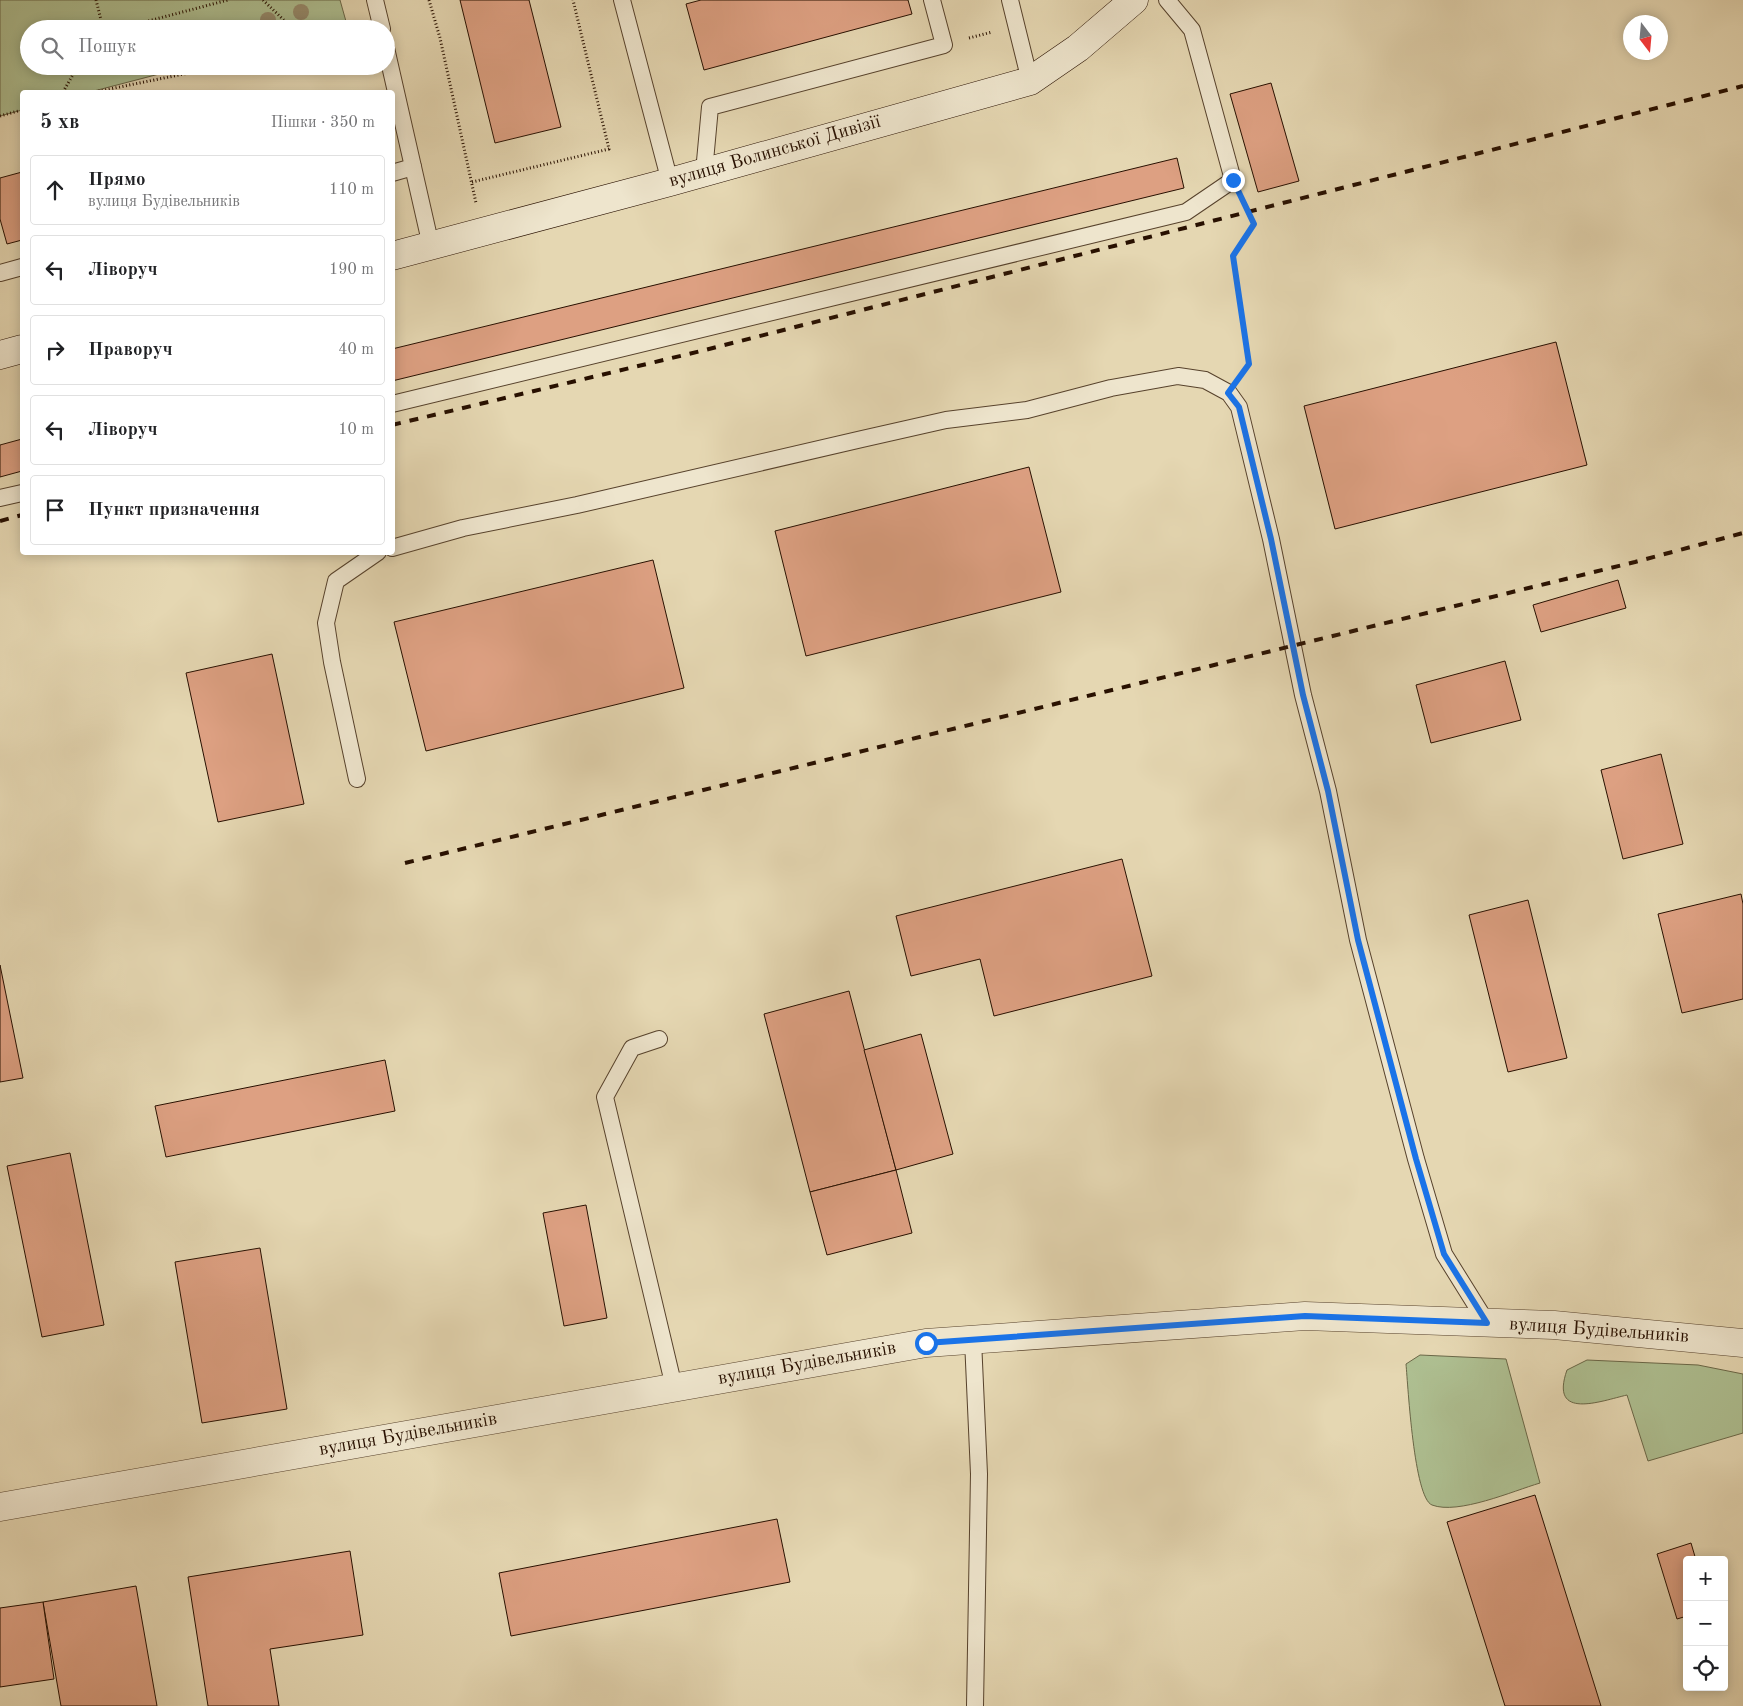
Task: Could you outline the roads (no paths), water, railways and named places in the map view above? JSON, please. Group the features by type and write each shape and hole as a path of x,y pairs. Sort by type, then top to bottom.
{"street":[{"name":"вулиця Волинської Дивізії","path":"395,255 670,182 1030,80 1078,48 1134,0"},
{"path":"0,355 20,350"},
{"name":"вулиця Будівельників","path":"0,1507 926,1343 1305,1316 1554,1325 1743,1343"}],"lane":[{"path":"375,0 380,20"},
{"path":"622,0 670,182"},
{"path":"704,172 710,107 944,45 932,0"},
{"path":"1010,0 1030,80"},
{"path":"395,403 1186,212 1233,180 1192,30 1167,0"},
{"path":"392,75 431,246"},
{"path":"395,172 413,168"},
{"path":"0,273 20,268"},
{"path":"395,547 463,528 577,505 862,438 946,420 1027,410 1121,387 1178,376 1205,380 1228,393 1239,407 1271,539 1303,695 1328,791 1358,940 1416,1159 1444,1254 1487,1323"},
{"path":"0,498 20,493"},
{"path":"356,779 326,623 336,581 374,555"},
{"path":"659,1039 632,1048 605,1097 674,1387"},
{"path":"973,1340 979,1474 975,1706"}],"railway":[{"path":"395,424 701,351 1743,86"},
{"path":"0,521 20,516"},
{"path":"405,863 1635,562 1743,533"}]}
